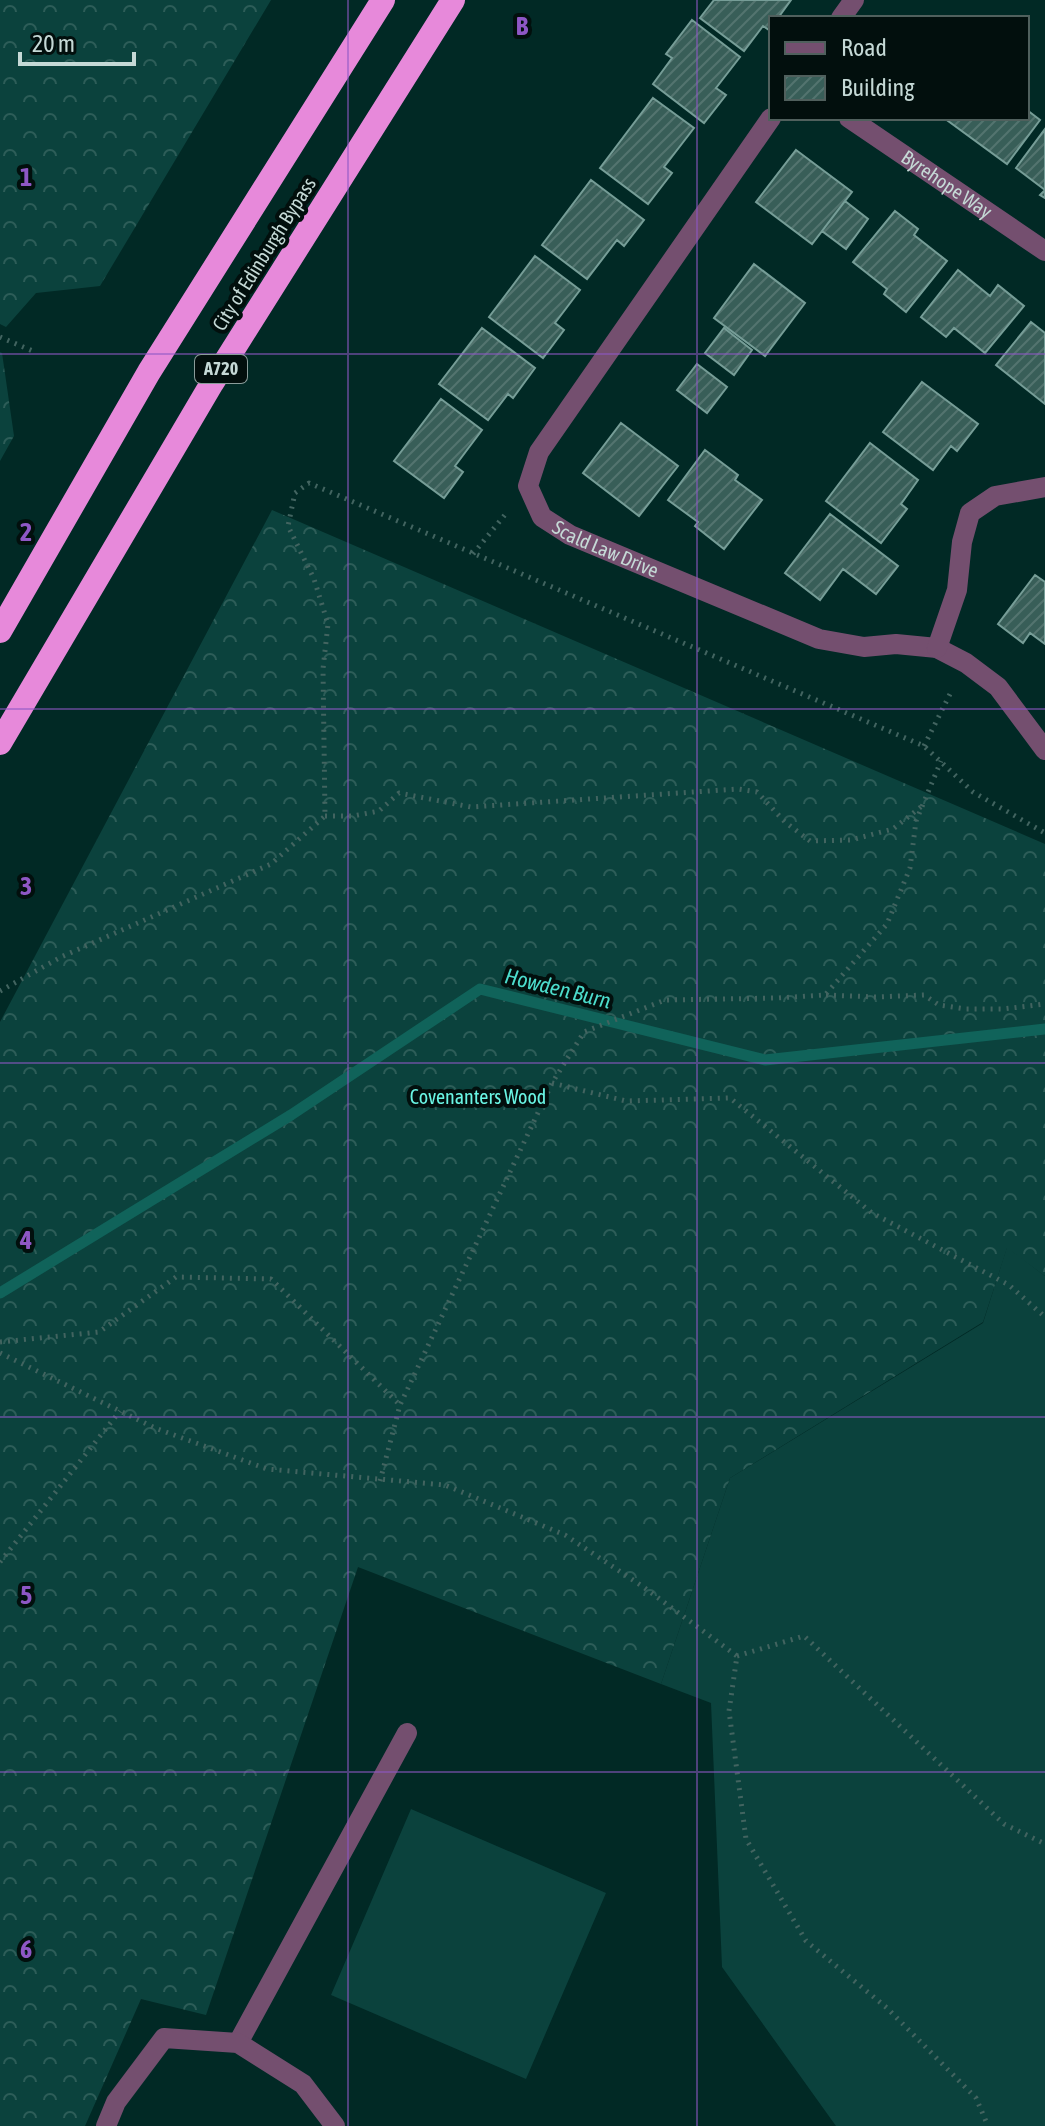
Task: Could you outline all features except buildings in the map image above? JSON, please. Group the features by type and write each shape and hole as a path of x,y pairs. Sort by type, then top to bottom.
{"highway":[{"name":"City of Edinburgh Bypass","path":"0,631 149,372 383,0"},
{"name":"City of Edinburgh Bypass","path":"0,743 212,383 453,0"}],"street":[{"path":"528,486 539,452 770,120"},
{"name":"Byrehope Way","path":"852,120 1045,251"},
{"name":"Scald Law Drive","path":"528,486 542,517 570,535 819,639 864,647 896,644 937,648 966,663 998,687 1045,750"},
{"path":"937,648 957,590 962,542 970,513 995,496 1045,487"},
{"path":"238,2043 407,1733"},
{"path":"106,2126 116,2102 164,2038 238,2043 303,2084 335,2126"}],"path":[{"path":"0,337 35,352"},
{"path":"325,816 323,669 328,624 314,579 288,526 295,493 309,483 924,746 973,792 1045,833"},
{"path":"473,554 528,486"},
{"path":"924,746 966,663"},
{"path":"825,995 887,924 910,868 916,821 941,761"},
{"path":"0,991 61,957 271,864 325,816 353,816 379,811 399,793 471,807 738,789 757,792 785,822 810,841 851,840 893,829 923,805"},
{"path":"380,1481 400,1405 552,1083 584,1032 665,1000 924,995 939,1005 966,1009 1045,1004"},
{"path":"552,1083 626,1101 730,1098 872,1213 1009,1285 1045,1317"},
{"path":"0,1342 99,1332 176,1277 271,1279 400,1405"},
{"path":"0,1353 155,1428 267,1469 445,1485 565,1535 642,1586 737,1656"},
{"path":"0,1562 120,1411"},
{"path":"737,1656 804,1636 1004,1824 1045,1844"},
{"path":"737,1656 729,1711 746,1839 806,1941 887,2008 976,2098 988,2126"}],"green space":[{"path":"0,0 271,0 100,286 36,293 6,327 0,324"},
{"path":"0,352 14,436 0,461"},
{"name":"Covenanters Wood","path":"272,510 1045,844 1045,1276 1007,1248 983,1322 730,1478 661,1684 358,1567 206,2015 141,1999 85,2126 0,2126 0,1022"},
{"path":"1007,1247 1045,1276 1045,2126 836,2126 722,1967 711,1703 661,1684 730,1478 983,1323"},
{"path":"411,1809 606,1893 526,2079 331,1995"}],"waterway":[{"name":"Howden Burn","path":"0,1293 291,1115 480,989 765,1060 1045,1029"}]}
